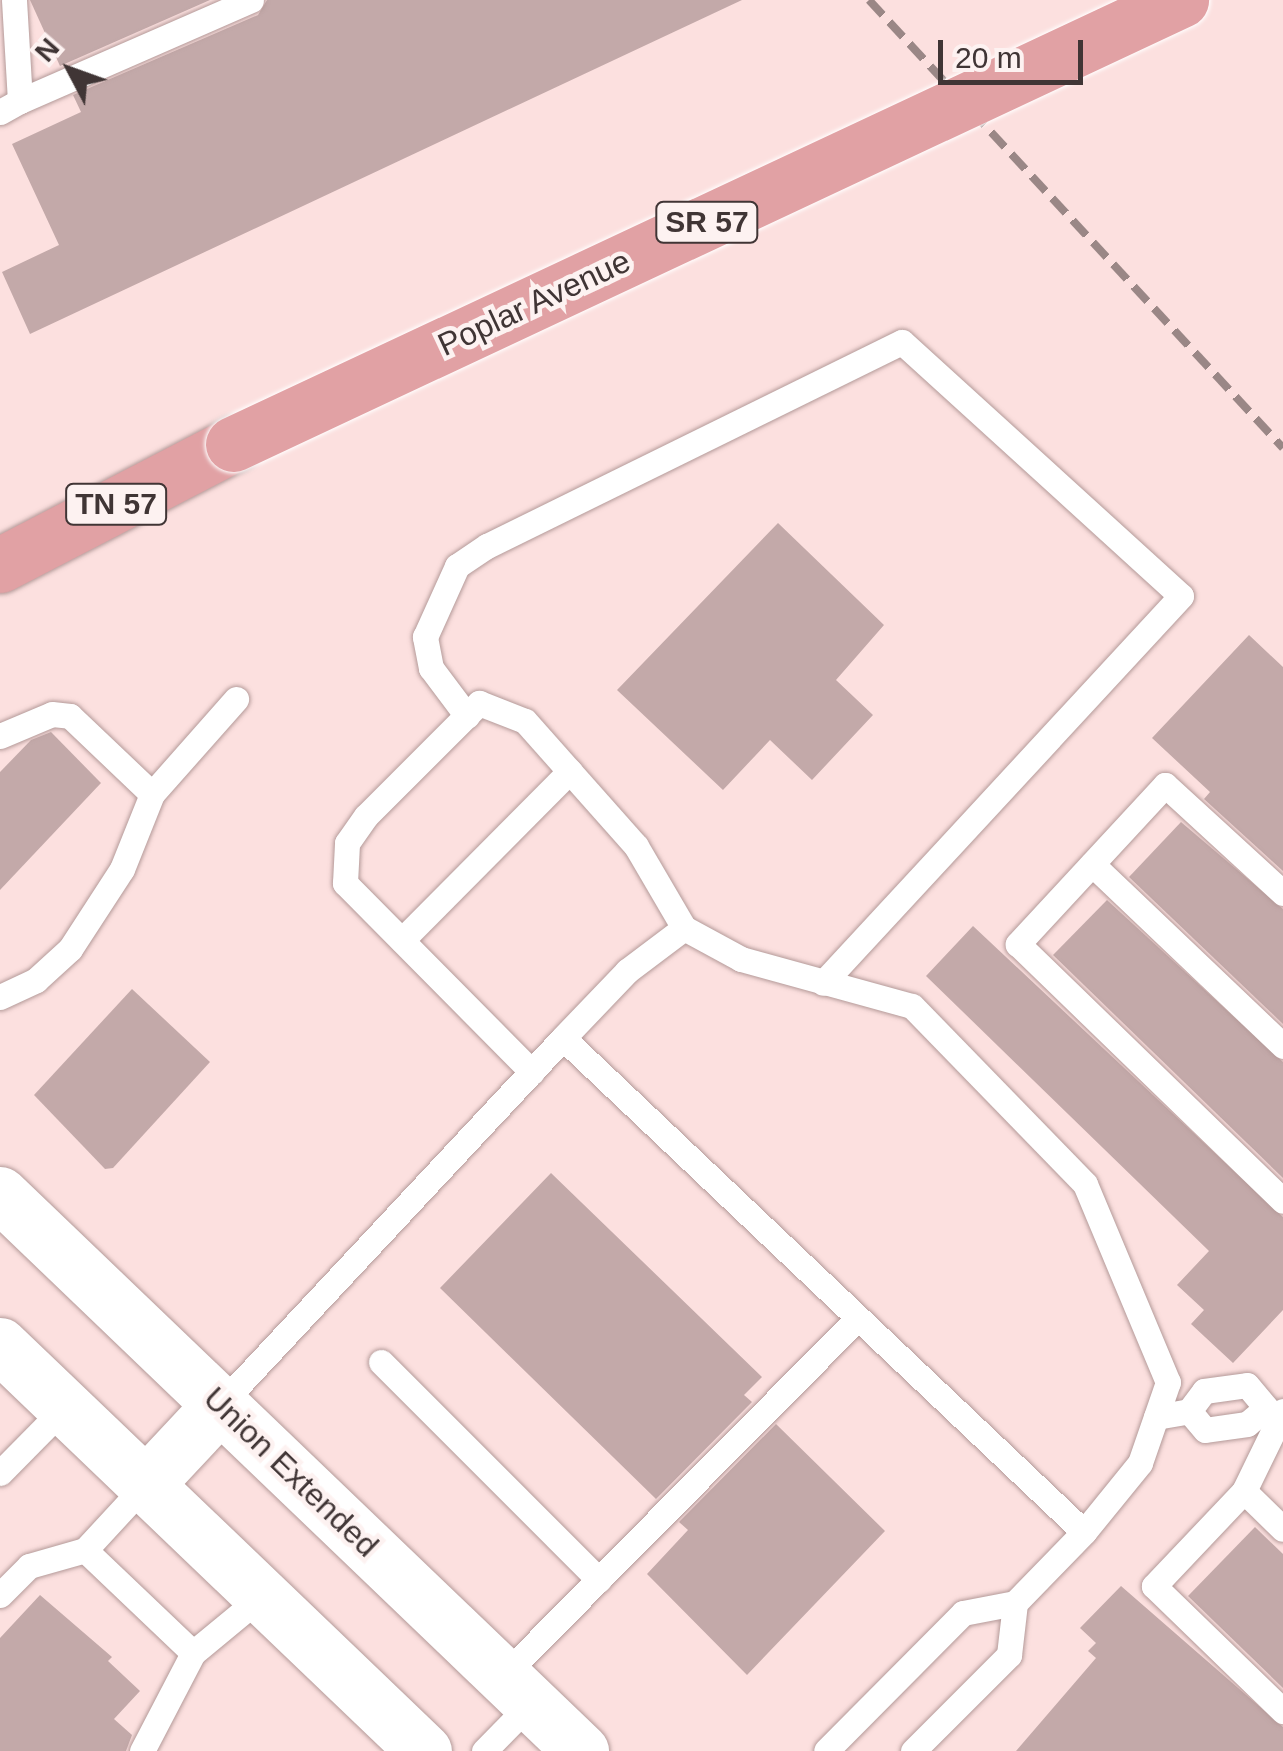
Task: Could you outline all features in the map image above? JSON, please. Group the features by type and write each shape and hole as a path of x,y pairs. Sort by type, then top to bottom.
{"main road":[{"name":"Poplar Avenue","path":"0,565 233,444 1181,0"}],"street":[{"name":"Union Extended","path":"0,1194 581,1751"},
{"path":"0,1345 424,1751"},
{"path":"146,1484 220,1405"}],"lane":[{"path":"14,0 10,106 250,0"},
{"path":"467,716 431,668 426,638 457,566 487,546 902,342 1181,596 822,982"},
{"path":"0,997 36,980 70,949 122,869 152,794 236,699"},
{"path":"532,1072 345,882 347,843 479,703 525,721 636,846 684,928 742,959 912,1006 1085,1184 1168,1382 1140,1463 1084,1532 1016,1604 1009,1655 914,1751"},
{"path":"0,736 52,714 70,716 152,794"},
{"path":"402,940 570,771"},
{"path":"1283,894 1165,785 1018,944 1283,1202"},
{"path":"1092,864 1283,1046"},
{"path":"220,1405 627,971 684,928"},
{"path":"564,1038 1084,1532"},
{"path":"484,1751 517,1689 599,1580 858,1318"},
{"path":"382,1362 599,1580"},
{"path":"1156,1417 1189,1411 1204,1390 1247,1385 1277,1408"},
{"path":"0,1474 65,1407"},
{"path":"1189,1411 1205,1430 1247,1424 1277,1408"},
{"path":"1277,1408 1244,1491 1154,1586 1283,1711"},
{"path":"0,1596 29,1566 85,1550 146,1484"},
{"path":"1244,1491 1283,1529"},
{"path":"85,1550 193,1653"},
{"path":"142,1751 193,1653 262,1596"},
{"path":"826,1751 964,1613 1016,1604"}],"building":[{"path":"30,0 210,0 60,66"},
{"path":"267,0 742,0 30,334 2,272 59,245 12,144 81,112 73,95 258,15"},
{"path":"778,523 884,625 836,680 873,715 812,780 770,740 723,790 617,690"},
{"path":"1249,635 1283,667 1283,871 1204,799 1210,792 1152,738"},
{"path":"51,732 101,783 0,890 0,772 31,740"},
{"path":"1181,822 1283,909 1283,1024 1129,877"},
{"path":"1107,900 1283,1062 1283,1178 1053,955"},
{"path":"973,926 1283,1217 1283,1310 1233,1363 1191,1324 1204,1310 1177,1285 1209,1251 926,976"},
{"path":"132,989 210,1062 113,1168 105,1169 34,1095"},
{"path":"551,1173 762,1377 744,1395 752,1402 656,1499 440,1288"},
{"path":"776,1424 885,1531 747,1675 647,1574 688,1530 679,1522"},
{"path":"1255,1527 1283,1554 1283,1688 1188,1596"},
{"path":"1121,1586 1283,1727 1283,1751 1016,1751 1096,1658 1088,1651 1096,1643 1080,1628"},
{"path":"40,1595 112,1657 108,1661 140,1691 114,1719 132,1735 126,1751 0,1751 0,1638"}],"railway":[{"path":"869,0 1283,448"}]}
